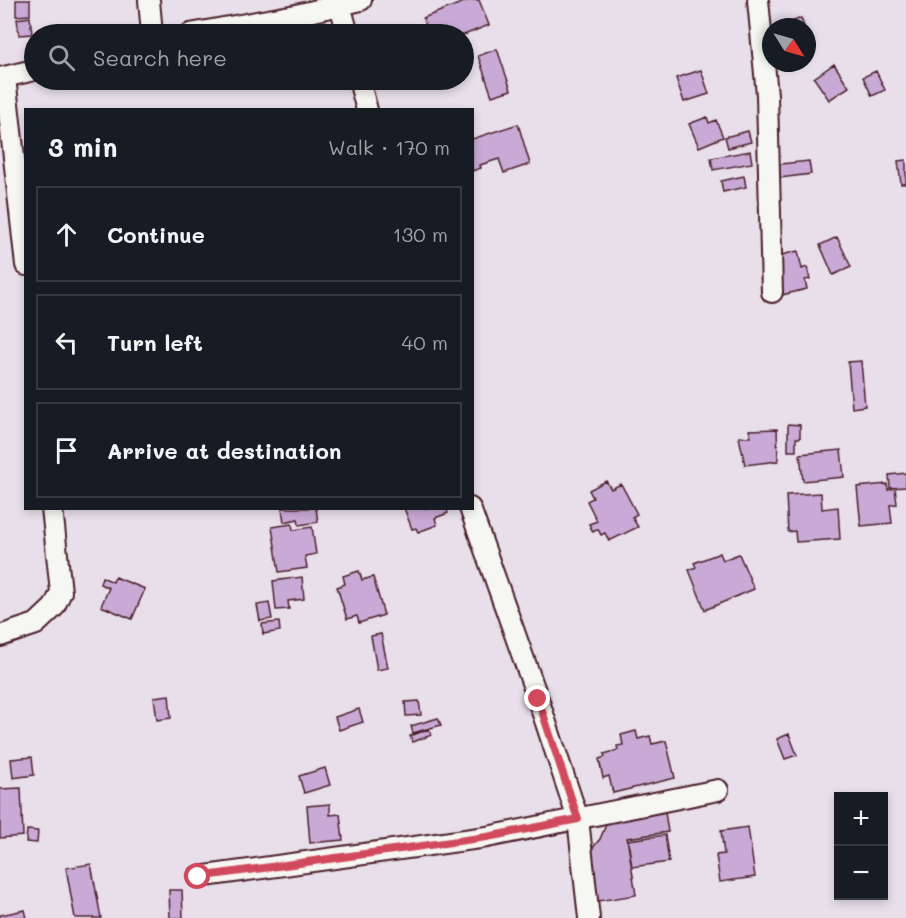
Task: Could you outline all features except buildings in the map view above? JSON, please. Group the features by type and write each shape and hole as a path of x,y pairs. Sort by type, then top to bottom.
{"street":[{"path":"149,0 151,24"},
{"path":"246,24 361,0"},
{"path":"758,0 766,95 772,292"},
{"path":"340,5 345,24"},
{"path":"24,72 3,77 24,249"},
{"path":"362,90 366,108"},
{"path":"0,636 36,624 54,607 61,592 52,510"},
{"path":"471,510 578,819 589,918"},
{"path":"198,877 487,837 718,790"}],"route":[{"path":"198,877 487,837 578,819 538,699"}]}
